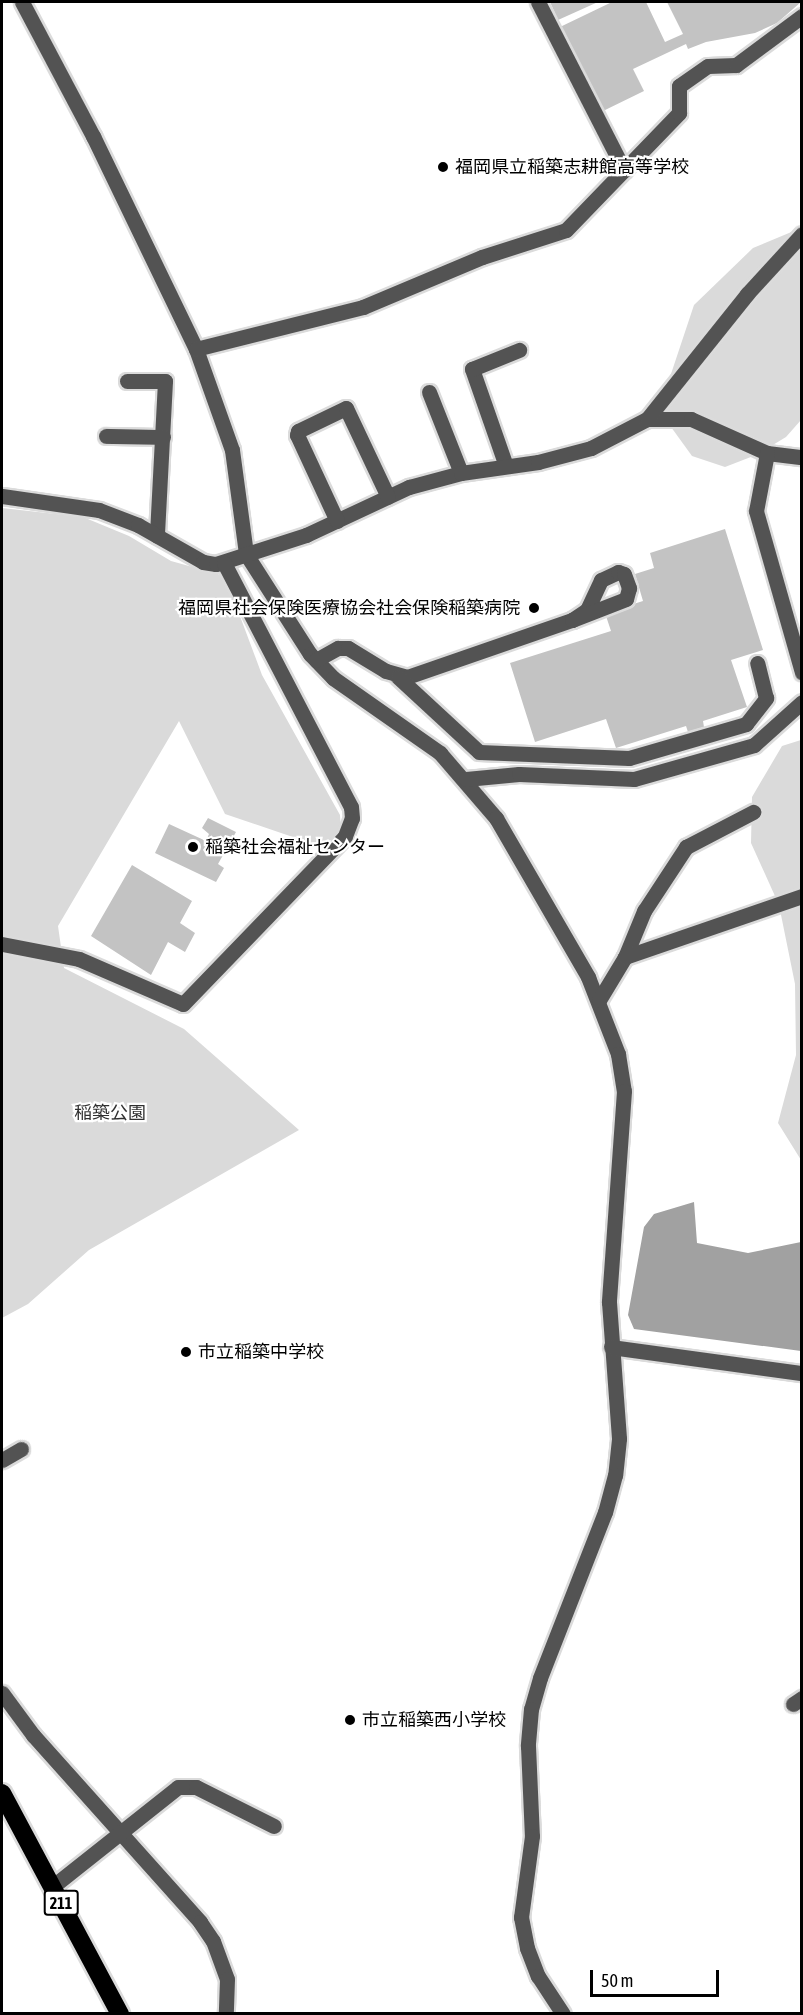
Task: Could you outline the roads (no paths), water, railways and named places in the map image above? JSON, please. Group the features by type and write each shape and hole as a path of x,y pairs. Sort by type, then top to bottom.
{"highway":[{"name":"211","path":"2,1793 120,2013"}],"street":[{"path":"22,2 93,136 196,349 232,450 246,554 316,660 358,697 412,730 466,779 521,857 599,1000 618,1054 624,1091 609,1302 619,1439 615,1475 531,1709 532,1836 521,1917 527,1948 538,1977 563,2013"},
{"path":"538,2 624,170"},
{"path":"196,349 363,307 482,257 566,230 679,112 679,86 708,66 736,65 801,16"},
{"path":"2,496 99,510 157,536 203,562 224,563 337,520 388,497 461,473 591,448 647,419 747,294 801,234"},
{"path":"506,466 472,369 519,350"},
{"path":"127,381 165,381 157,536"},
{"path":"429,392 461,473"},
{"path":"337,520 297,435 298,431 346,408 388,497"},
{"path":"647,419 691,419 767,453 801,457"},
{"path":"106,436 163,437"},
{"path":"767,453 756,511 801,673"},
{"path":"2,944 79,959 183,1004 345,836 352,818 351,807 224,563"},
{"path":"398,677 572,620"},
{"path":"316,660 338,648 348,648 398,677 479,752 628,758 746,724 766,698 757,663"},
{"path":"466,779 519,774 634,779 754,745 801,702"},
{"path":"599,1000 625,957 644,911 686,847 753,812"},
{"path":"625,957 801,896"},
{"path":"611,1347 801,1373"},
{"path":"2,1460 21,1449"},
{"path":"2,1693 213,1941 227,1979 226,2013"},
{"path":"52,1887 122,1834 168,1792 178,1787 196,1787 274,1826"}],"place":[{"name":"福岡県立稲築志耕館高等学校","path":"443,167"},
{"name":"福岡県社会保険医療協会社会保険稲築病院","path":"534,608"},
{"name":"稲築社会福祉センター","path":"193,847"},
{"name":"市立稲築中学校","path":"186,1352"},
{"name":"市立稲築西小学校","path":"350,1720"}],"park label":[{"name":"稲築公園","path":"110,1113"}]}
